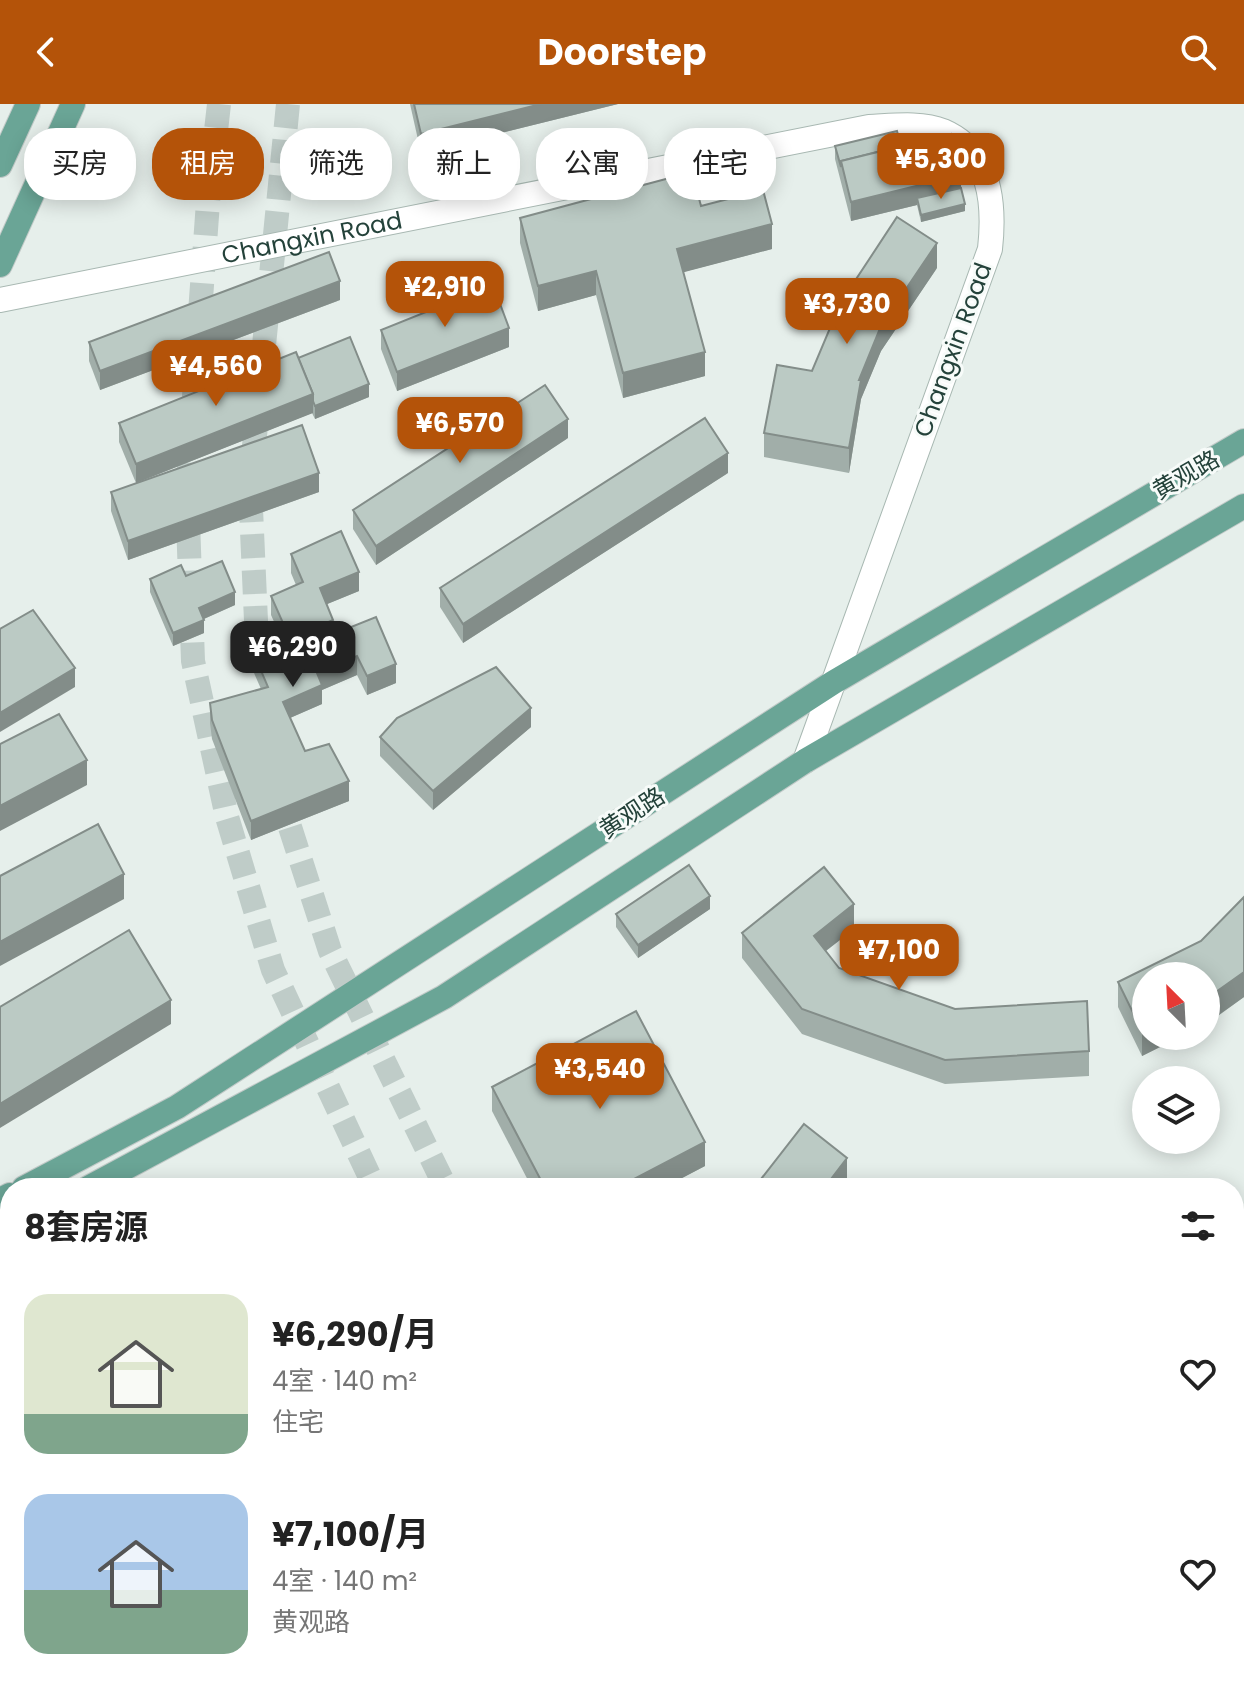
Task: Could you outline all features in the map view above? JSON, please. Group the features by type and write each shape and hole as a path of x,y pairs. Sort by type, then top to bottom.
{"main road":[{"path":"0,165 28,104"},
{"path":"0,265 73,104"},
{"name":"黄观路","path":"43,1178 177,1107 834,682 1244,441"},
{"path":"107,1178 444,997 805,761 1244,506"}],"street":[{"name":"Changxin Road","path":"0,300 869,127 907,125 942,131 968,147 985,174 994,214 990,249 805,761"}],"building":[{"path":"414,104 541,104 445,128 420,128"},
{"path":"897,131 901,146 841,161 841,167 835,146"},
{"path":"951,134 961,175 851,202 841,161"},
{"path":"664,179 664,200 699,200 701,206 724,200 766,200 772,224 677,249 705,352 623,373 596,271 538,286 520,218 587,200 648,200 648,184"},
{"path":"961,188 965,204 921,215 917,198"},
{"path":"897,217 937,243 881,326 859,380 849,448 764,433 777,365 812,371 841,302"},
{"path":"329,252 340,281 100,371 89,342"},
{"path":"493,285 509,328 397,372 381,330"},
{"path":"350,337 369,384 315,406 298,358"},
{"path":"296,352 313,394 136,464 119,423"},
{"path":"545,385 568,419 376,546 353,510"},
{"path":"705,418 728,453 463,624 440,588"},
{"path":"302,425 319,473 128,541 111,492"},
{"path":"341,531 359,572 320,588 333,620 300,635 313,664 353,646 346,629 376,617 396,664 367,676 357,656 317,673 322,685 283,702 305,751 329,744 349,781 251,821 212,720 210,703 268,687 247,638 283,623 271,596 303,582 291,554"},
{"path":"222,561 235,592 199,608 204,620 173,633 150,579 181,565 186,576"},
{"path":"33,610 75,668 0,713 0,629"},
{"path":"496,667 531,708 433,791 380,737 397,718"},
{"path":"59,714 87,760 0,806 0,744"},
{"path":"98,824 124,874 0,942 0,876"},
{"path":"689,865 710,896 638,945 616,914"},
{"path":"824,867 854,904 814,936 839,968 955,1009 1087,1001 1089,1051 945,1060 802,1009 742,933"},
{"path":"1244,897 1244,972 1220,989 1220,962 1158,962 1201,941"},
{"path":"129,930 171,1000 0,1104 0,1007"},
{"path":"1132,975 1132,1011 1118,982"},
{"path":"636,1011 705,1142 636,1178 540,1178 492,1087"},
{"path":"804,1124 847,1158 832,1178 762,1178"}],"tunnel":[{"path":"219,104 208,202 187,493 193,661 227,817 273,970 370,1178"},
{"path":"258,666 250,486 288,104"},
{"path":"279,793 330,951 441,1178"}]}
